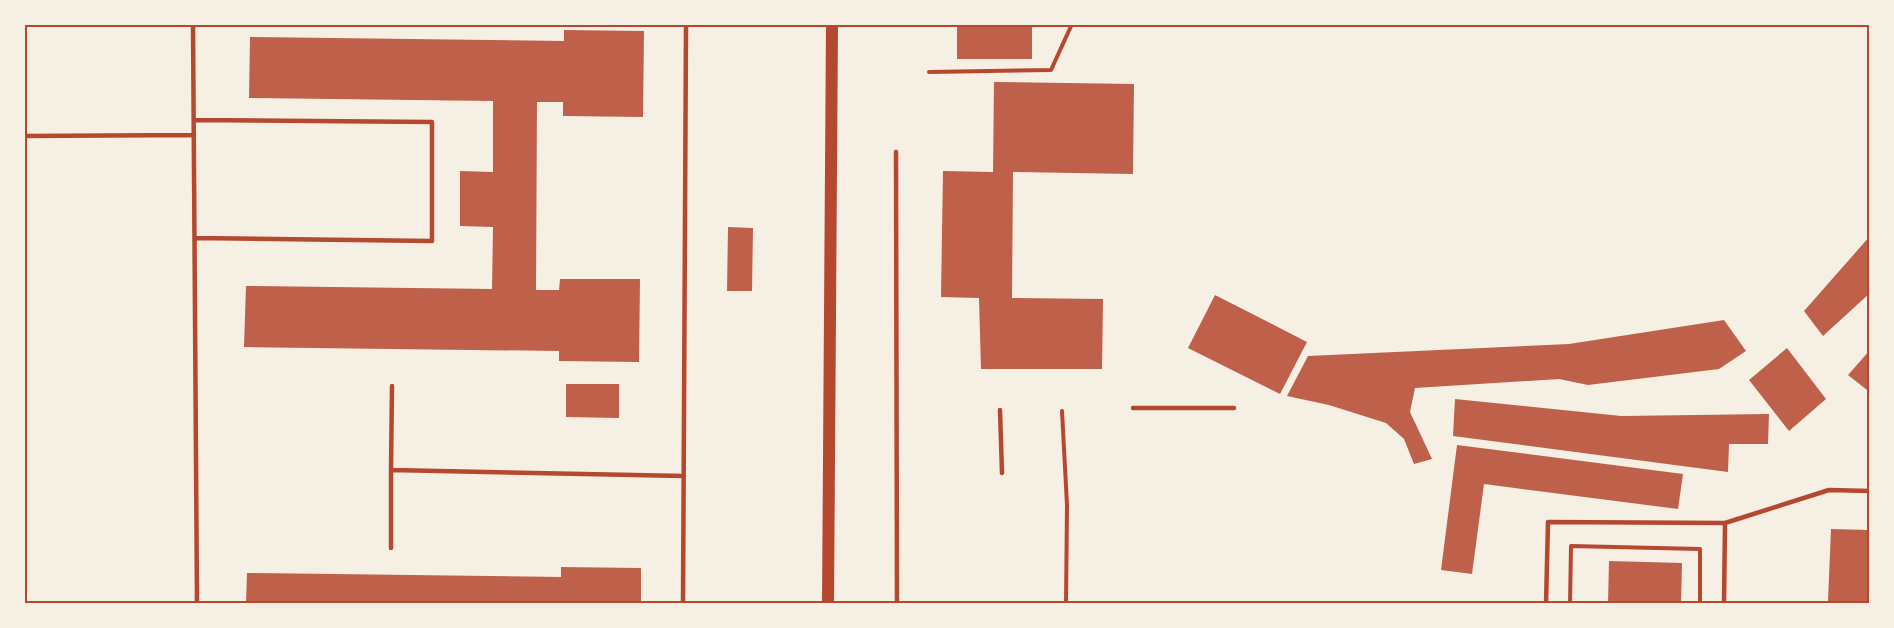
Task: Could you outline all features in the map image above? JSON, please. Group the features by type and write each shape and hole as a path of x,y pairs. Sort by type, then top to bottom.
{"main road":[{"path":"828,604 832,24"}],"lane":[{"path":"193,24 197,604"},
{"path":"683,604 686,24"},
{"path":"194,120 432,122 432,241 195,238"},
{"path":"24,136 194,135"},
{"path":"896,152 897,604"},
{"path":"391,548 392,386"},
{"path":"1133,408 1234,408"},
{"path":"1000,410 1002,473"},
{"path":"391,470 684,476"},
{"path":"1546,604 1548,522 1725,523 1829,490 1870,491"},
{"path":"1724,604 1725,523"}],"path":[{"path":"929,72 1051,70 1072,24"},
{"path":"1062,411 1067,505 1066,604"},
{"path":"1570,604 1571,546 1700,549 1700,604"}],"building":[{"path":"957,24 1032,24 1032,59 957,59"},
{"path":"564,30 644,31 643,117 563,116 563,102 537,102 536,290 559,290 560,279 640,279 639,362 559,361 559,351 244,347 246,286 492,289 493,227 460,226 460,171 493,172 493,101 249,98 250,37 564,41"},
{"path":"994,82 1134,84 1133,174 1013,172 1012,298 1103,299 1102,369 981,369 979,298 941,297 943,171 993,172"},
{"path":"728,227 753,228 752,291 727,291"},
{"path":"1870,236 1870,293 1823,336 1804,311"},
{"path":"1215,295 1307,342 1280,394 1188,348"},
{"path":"1724,320 1746,351 1719,369 1588,385 1559,379 1415,388 1410,412 1432,459 1414,464 1404,439 1386,423 1329,405 1287,396 1308,356 1569,344"},
{"path":"1787,348 1826,399 1789,431 1749,380"},
{"path":"1870,350 1870,387 1867,390 1848,375"},
{"path":"566,384 619,384 619,418 566,417"},
{"path":"1455,399 1621,416 1769,414 1768,444 1729,444 1728,472 1453,436"},
{"path":"1457,445 1683,474 1678,509 1484,484 1472,574 1441,570"},
{"path":"1831,529 1870,530 1870,602 1828,601"},
{"path":"1609,561 1682,563 1681,604 1608,604"},
{"path":"561,567 641,568 641,604 246,604 247,573 561,577"}]}
